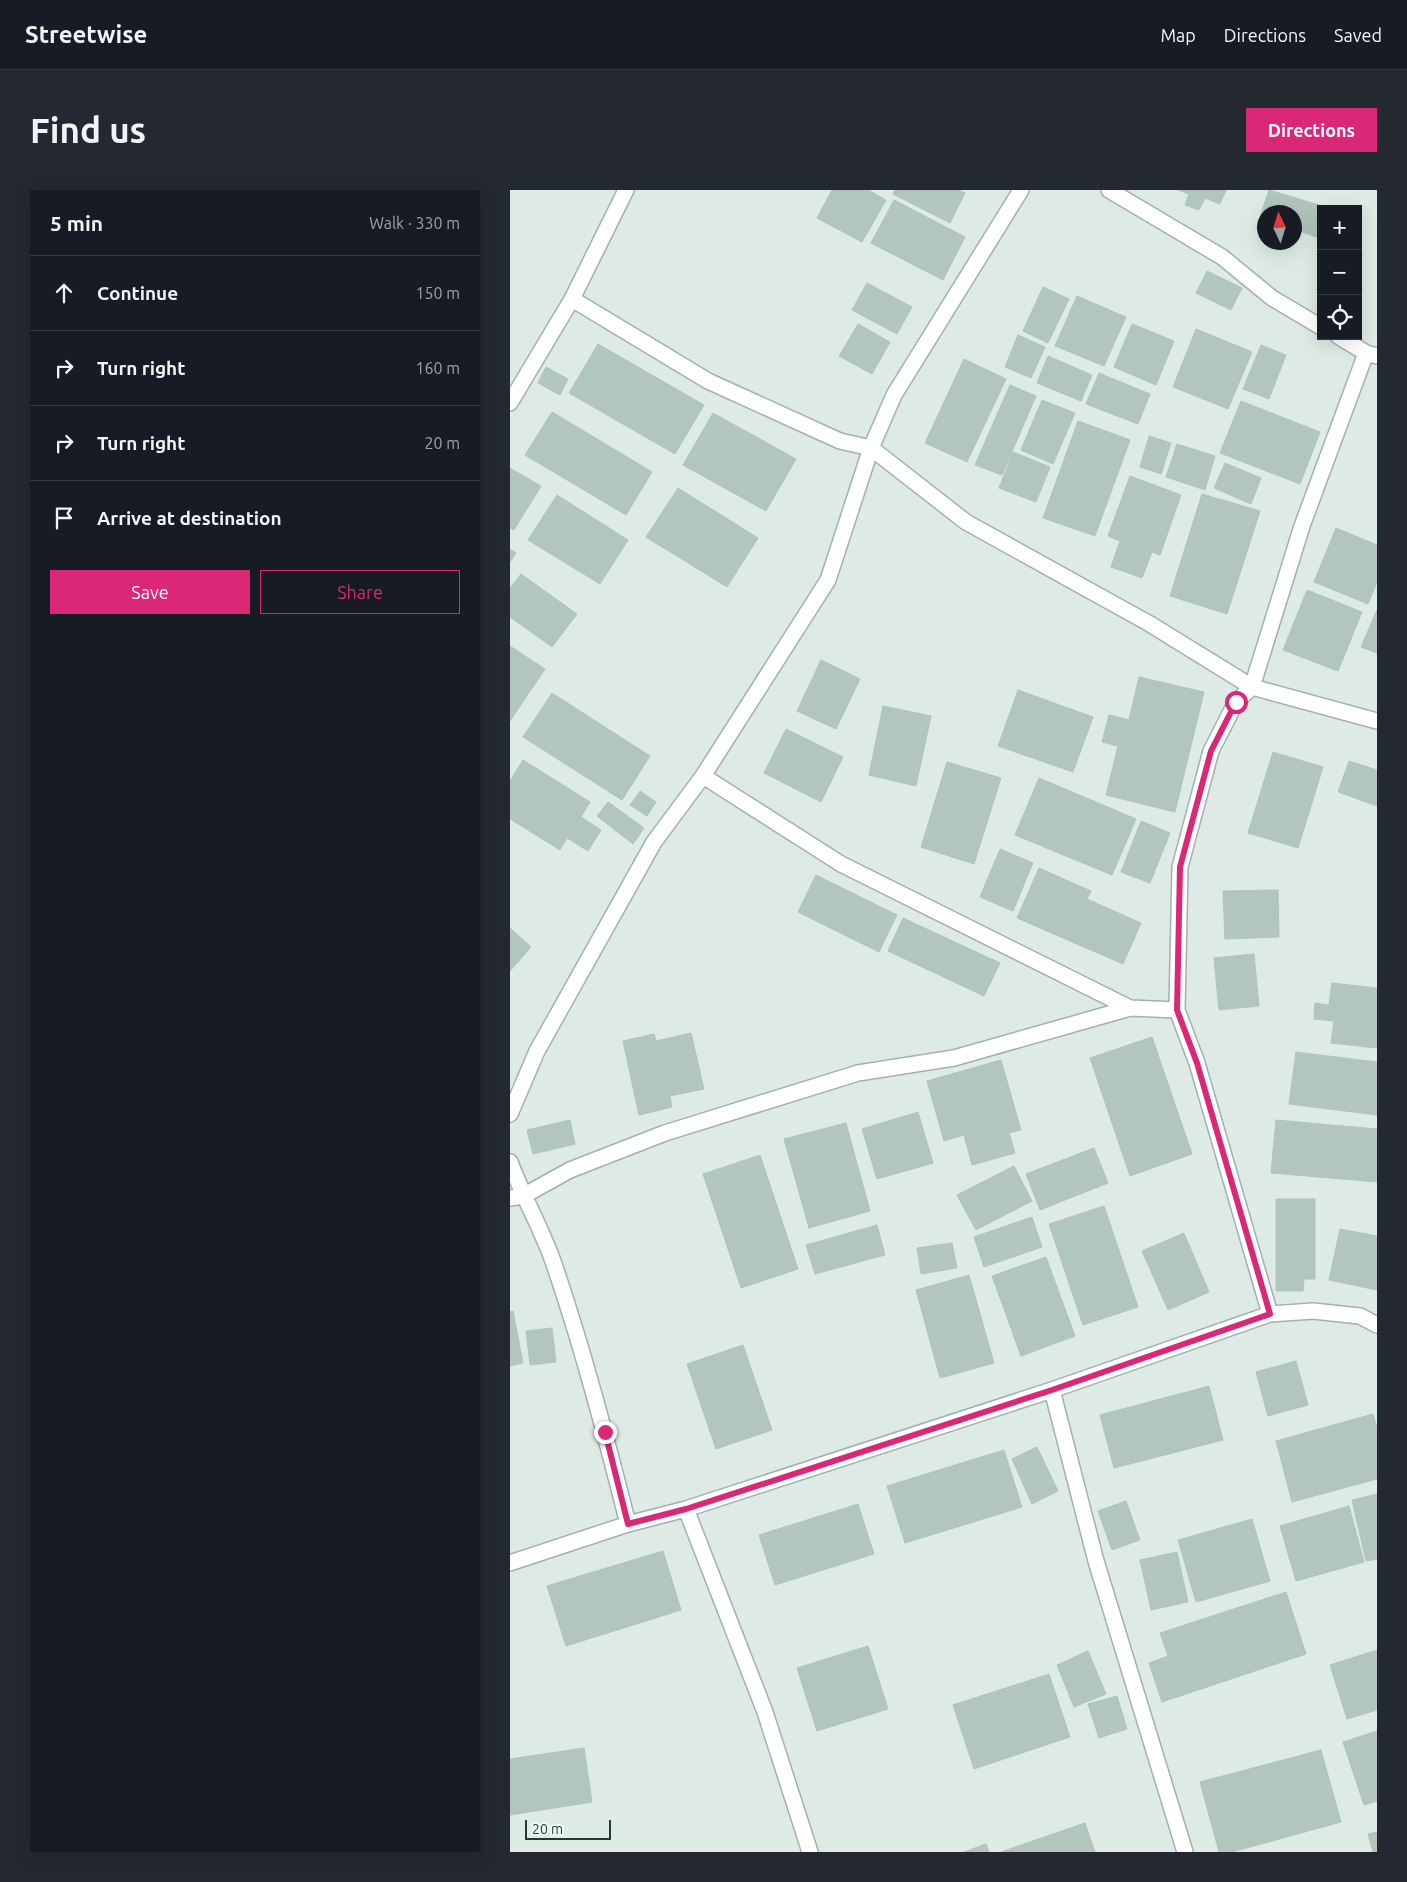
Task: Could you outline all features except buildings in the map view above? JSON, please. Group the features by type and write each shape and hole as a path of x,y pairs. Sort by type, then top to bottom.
{"street":[{"path":"510,403 572,299 626,190"},
{"path":"510,1114 537,1051 654,842 703,776 828,580 871,448 894,395 1021,190"},
{"path":"1109,190 1222,257 1272,298 1317,324"},
{"path":"572,299 708,381 840,441 871,448 966,522 1150,624 1252,687 1377,721"},
{"path":"1270,1314 1197,1063 1177,1010 1180,867 1211,751 1236,702 1252,687 1302,526 1372,354 1346,340"},
{"path":"703,776 841,864 1130,1008"},
{"path":"516,1197 570,1170 665,1133 858,1074 954,1058 1130,1008 1177,1010"},
{"path":"510,1162 516,1197 553,1262 605,1432 628,1524"},
{"path":"510,1563 628,1524 686,1509 1052,1390 1270,1314 1313,1311 1360,1316 1377,1325"},
{"path":"1052,1390 1096,1561 1184,1852"},
{"path":"686,1509 765,1712 810,1852"}],"route":[{"path":"605,1432 628,1524 686,1509 1052,1390 1270,1314 1197,1063 1177,1010 1180,867 1211,751 1236,702"}]}
